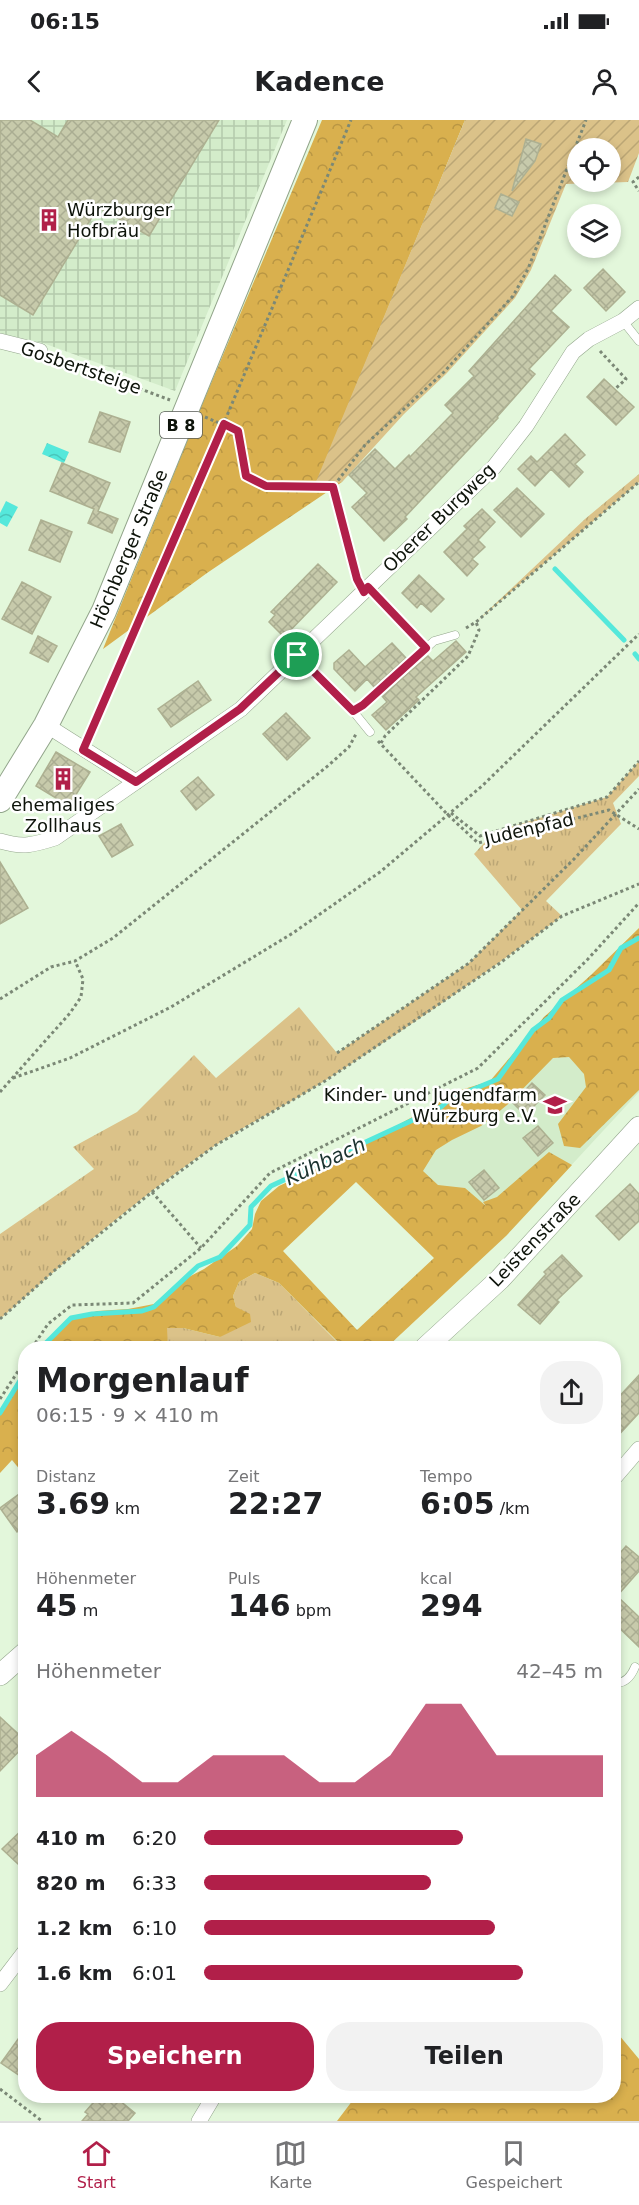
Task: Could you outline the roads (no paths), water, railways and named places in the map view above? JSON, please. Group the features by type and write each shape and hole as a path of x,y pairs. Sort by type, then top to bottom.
{"main road":[{"name":"Höchberger Straße","path":"0,800 46,725 104,611 304,120"},
{"name":"Leistenstraße","path":"433,1341 500,1279 639,1127"},
{"path":"0,1675 18,1659"}],"street":[{"name":"Oberer Burgweg","path":"0,841 30,846 55,838 240,709 495,466 526,426 573,352 589,339 623,321 639,308"},
{"name":"Gosbertsteige","path":"0,341 40,351"},
{"path":"46,725 136,782"},
{"path":"621,1471 637,1454"},
{"path":"0,1984 18,1960"},
{"path":"199,2121 210,2103"}],"lane":[{"path":"623,321 639,341"},
{"path":"366,589 426,648"},
{"path":"353,711 363,705 434,641 455,635"},
{"path":"297,655 353,711 370,732"},
{"path":"621,1683 632,1676 635,1667"}],"water":[{"path":"47,443 69,452 64,463 42,454"},
{"path":"6,501 18,507 7,527 0,523 0,513"}],"waterway":[{"path":"555,569 624,640"},
{"path":"635,654 639,659"},
{"name":"Kühbach","path":"48,1341 71,1318 92,1314 142,1311 154,1307 198,1266 220,1257 250,1225 251,1207 271,1186 441,1107 450,1099 498,1079 533,1030 549,1018 562,1000 609,970 621,948 639,938"},
{"name":"Kühbach","path":"0,1413 18,1384"}],"place":[{"name":"Würzburger Hofbräu","path":"49,220"},
{"name":"ehemaliges Zollhaus","path":"63,779"},
{"name":"Kinder- und Jugendfarm Würzburg e.V.","path":"555,1105"}]}
